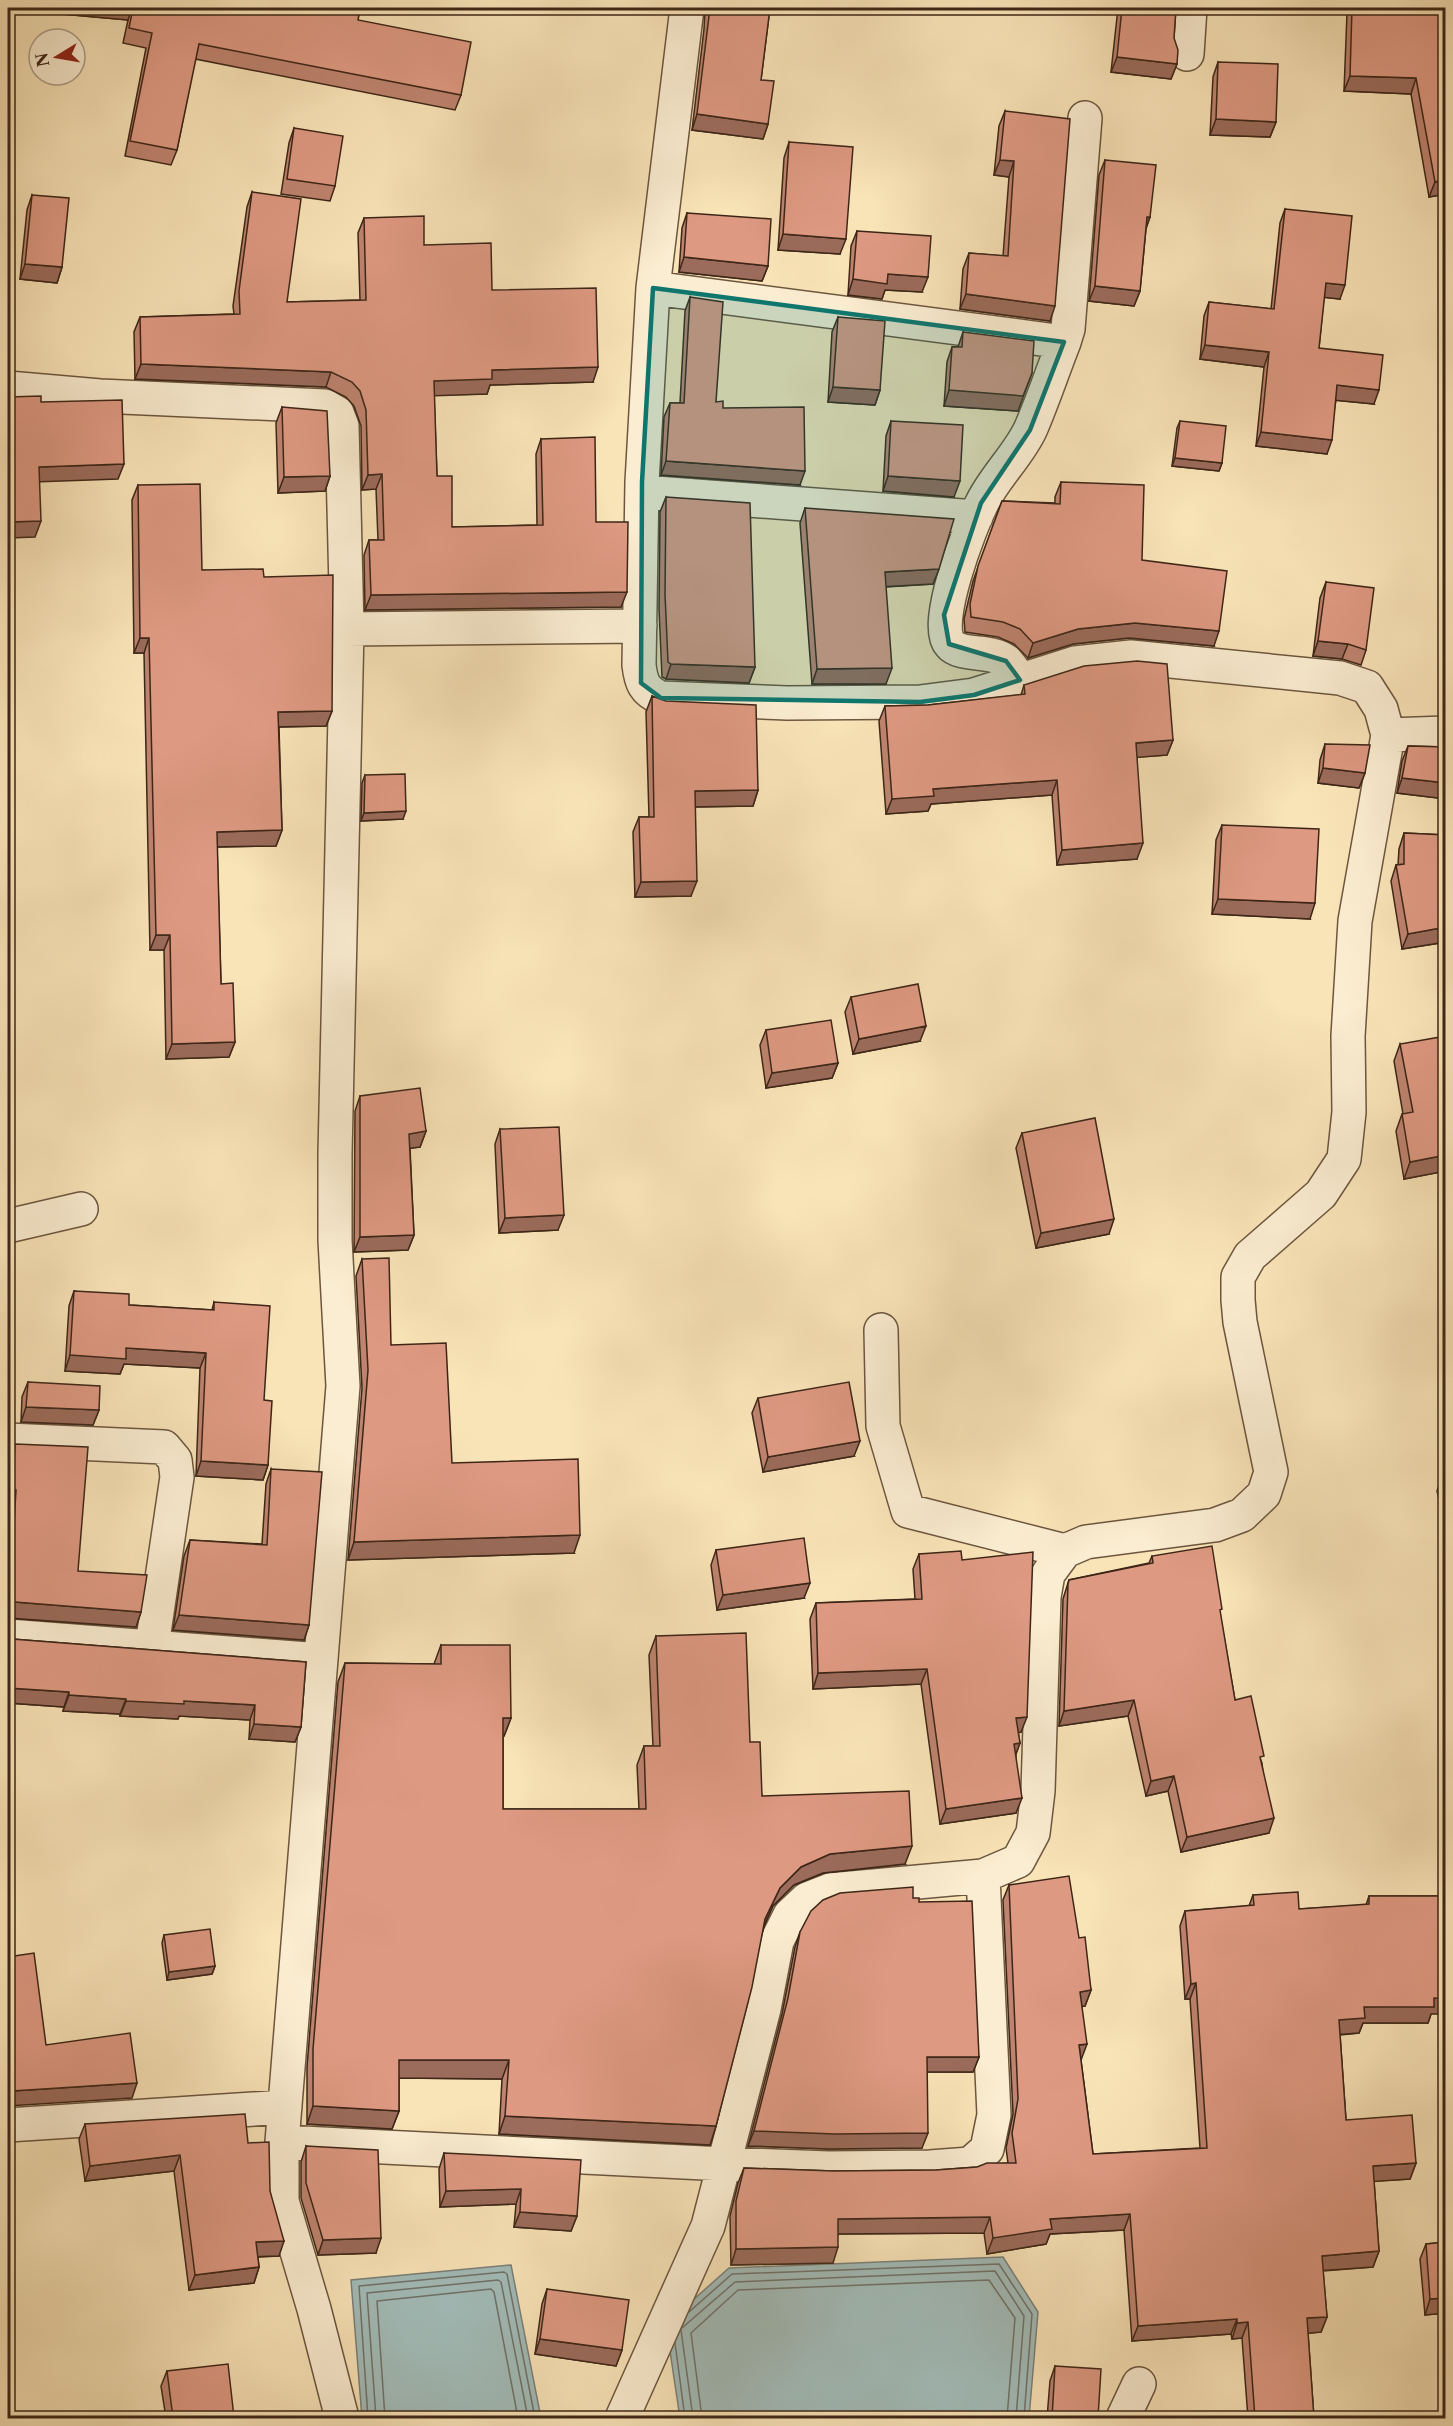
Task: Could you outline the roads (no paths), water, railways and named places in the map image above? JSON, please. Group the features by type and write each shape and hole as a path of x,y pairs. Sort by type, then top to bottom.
{"street":[{"path":"622,2418 708,2226 764,2008 777,1941 790,1915 807,1899 830,1890 983,1876 1018,1861 1034,1833 1038,1791 1044,1597 1048,1574 1065,1551 1086,1542 1215,1525 1242,1515 1264,1494 1271,1472 1240,1322 1238,1277 1250,1256 1321,1194 1344,1159 1349,1112 1348,1036 1355,921 1388,735 1381,709 1367,687 1340,678 1131,657 1075,663 974,695 920,702 787,703 661,698 651,694 641,682 642,492 653,288 687,8"},
{"path":"1187,54 1190,8"},
{"path":"1020,680 1006,661 990,654 958,650 949,644 944,632 947,604 962,553 981,503 1030,430 1068,329 1085,118"},
{"path":"653,288 1064,342"},
{"path":"8,388 100,396 325,406 337,413 342,426 347,629 335,1240 343,1386 282,2142 282,2201 314,2308 342,2418"},
{"path":"642,492 976,516"},
{"path":"347,629 640,626"},
{"path":"1388,735 1446,733"},
{"path":"8,1226 81,1209"},
{"path":"881,1330 883,1426 908,1511 1065,1551"},
{"path":"8,1440 164,1447 176,1460 177,1477 152,1646"},
{"path":"8,1636 321,1660"},
{"path":"282,2142 829,2168 930,2167 970,2163 987,2150 993,2115 983,1876"},
{"path":"8,2125 285,2107"},
{"path":"1123,2418 1139,2384"}],"water":[{"path":"1003,2257 1038,2312 1029,2418 680,2418 666,2324 729,2268"},
{"path":"511,2265 541,2418 362,2418 351,2280"}]}
